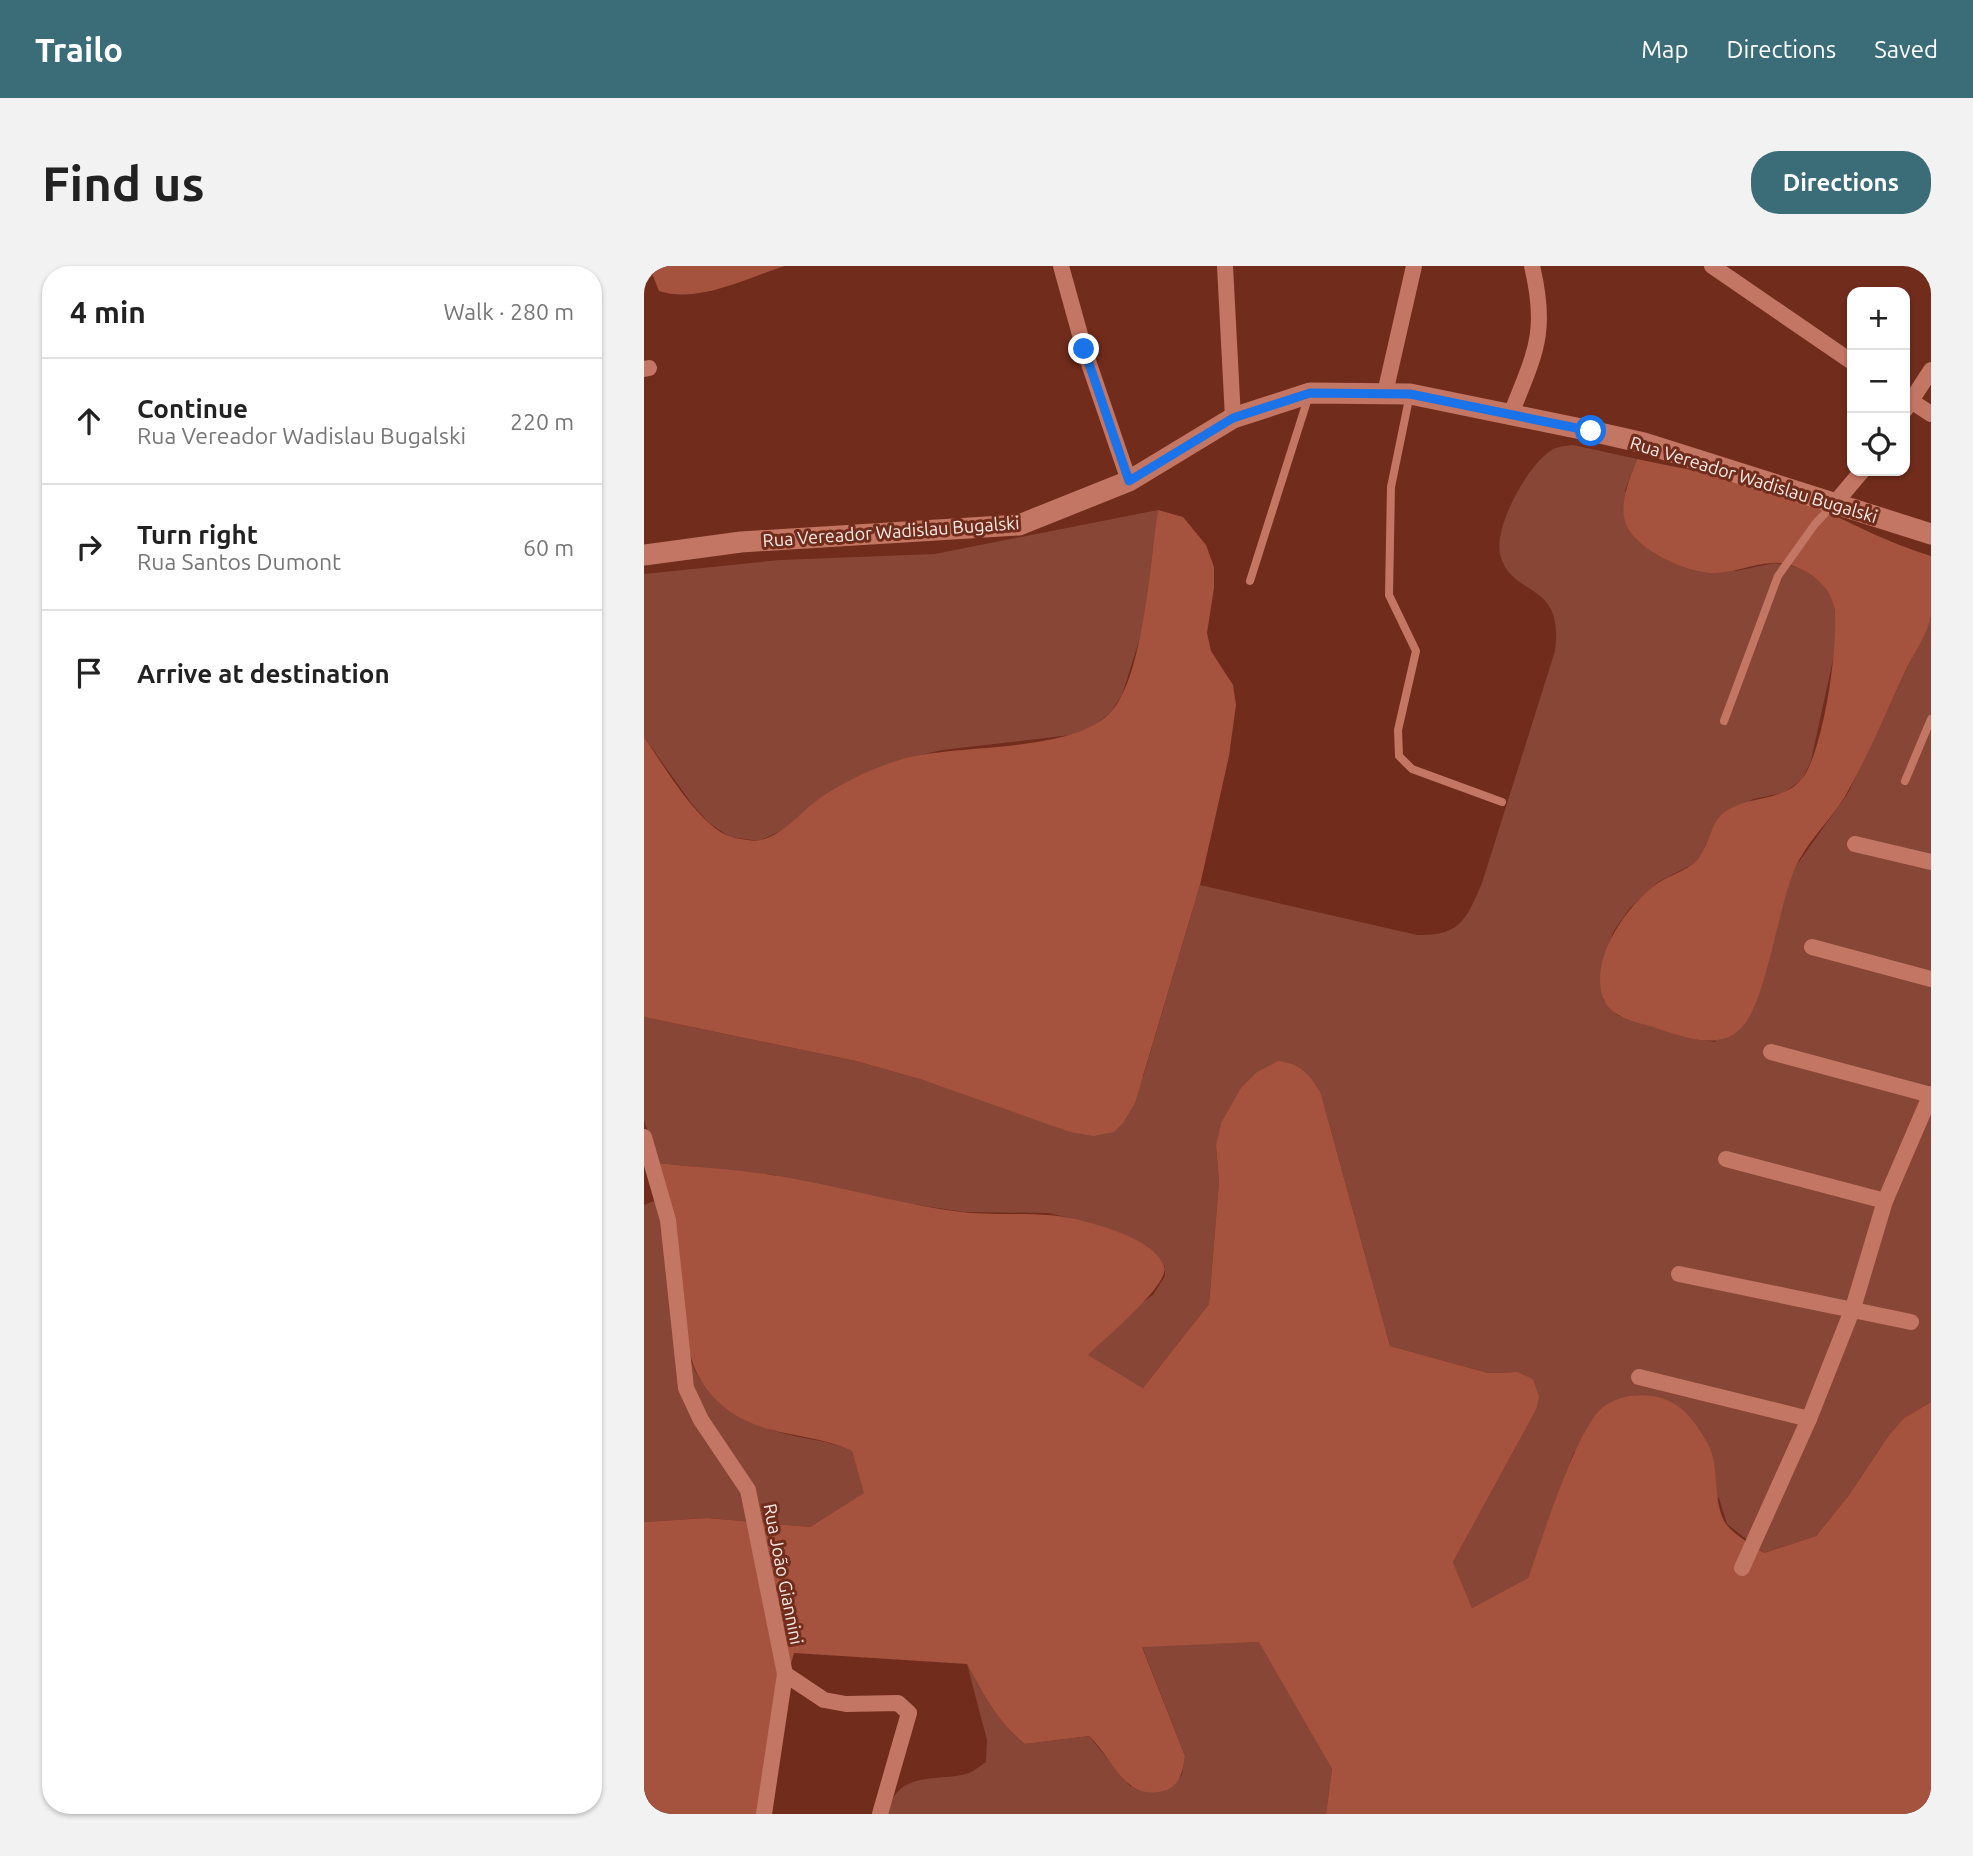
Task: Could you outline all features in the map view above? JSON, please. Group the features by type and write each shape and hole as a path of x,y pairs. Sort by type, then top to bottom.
{"main road":[{"name":"Rua Vereador Wadislau Bugalski","path":"644,555 741,542 1019,525 1129,481 1233,418 1310,393 1410,394 1644,443 1931,534"}],"street":[{"path":"1061,266 1084,349 1129,481"},
{"path":"1225,266 1233,418"},
{"path":"1385,393 1413,266"},
{"path":"1511,414 1538,345 1542,312 1532,266"},
{"path":"1712,266 1847,359"},
{"path":"1910,399 1931,370"},
{"path":"1910,404 1931,414"},
{"path":"1835,503 1858,476"},
{"path":"1855,844 1931,862"},
{"path":"1812,947 1931,979"},
{"path":"1741,1568 1809,1419 1853,1308 1885,1201 1931,1095 1771,1052"},
{"name":"Rua João Giannini","path":"644,1137 668,1220 686,1388 701,1420 748,1490 785,1674 764,1814"},
{"path":"1726,1159 1885,1201"},
{"path":"1679,1274 1911,1322"},
{"path":"1639,1377 1809,1419"},
{"path":"785,1674 824,1700 846,1704 898,1703 909,1713 880,1814"}],"lane":[{"path":"1250,582 1310,393"},
{"path":"1410,394 1391,487 1389,595 1416,651 1398,730 1399,756 1412,769 1502,802"},
{"path":"1724,721 1778,576 1815,524 1835,503"},
{"path":"1905,781 1931,719"}],"shaded area":[{"path":"649,266 785,266 722,288 674,294 659,291"},
{"path":"1573,445 1637,459 1625,491 1736,571 1774,563 1802,568 1822,583 1833,601 1837,629 1811,761 1802,780 1783,793 1753,799 1712,830 1702,854 1693,864 1658,882 1630,908 1613,932 1601,974 1603,1000 1617,1015 1689,1038 1715,1042 1796,866 1848,793 1931,618 1931,1402 1904,1418 1889,1435 1849,1495 1816,1536 1764,1553 1727,1524 1719,1498 1574,1452 1528,1578 1472,1608 1453,1562 1536,1410 1517,1372 1488,1373 1390,1346 1321,1094 1216,1147 1219,1182 1209,1304 1143,1388 1087,1355 1137,1306 1153,1295 1165,1276 1165,1266 1129,1237 1088,1222 1048,1213 964,1212 872,1198 774,1175 658,1163 644,1120 644,1017 856,1061 923,1080 1143,1077 1200,885 1417,935 1431,935 1452,929 1466,916 1482,883 1555,651 1556,628 1552,612 1545,600 1514,578 1506,568 1500,554 1502,528 1507,512 1533,468 1554,449"},
{"path":"1637,459 1773,489 1931,556 1931,616 1924,636 1848,791 1799,860 1788,888 1765,976 1751,1013 1734,1034 1712,1041 1688,1038 1631,1021 1611,1010 1603,998 1601,966 1614,934 1634,905 1658,883 1696,861 1720,816 1735,806 1785,792 1801,780 1816,747 1828,697 1834,644 1834,607 1819,581 1792,565 1772,563 1721,573 1702,572 1674,563 1647,548 1628,528 1623,509 1625,494"},
{"path":"1158,510 1143,628 1122,695 1111,712 1094,726 1071,735 942,750 900,760 817,801 785,829 759,841 730,837 709,823 692,804 644,737 644,574 780,560 935,554"},
{"path":"1158,510 1183,517 1206,545 1214,567 1214,588 1207,633 1211,651 1233,685 1236,705 1229,756 1200,885 1135,1103 1114,1132 1094,1136 1070,1132 923,1080 856,1061 644,1017 644,737 684,795 709,823 722,833 755,841 777,833 835,788 902,759 1041,741 1092,726 1110,713 1131,674 1144,617"},
{"path":"1278,1061 1299,1068 1313,1081 1321,1094 1390,1346 1488,1373 1517,1372 1533,1379 1539,1397 1536,1410 1453,1562 1472,1608 1528,1578 1572,1458 1595,1416 1612,1402 1640,1395 1662,1398 1679,1407 1693,1421 1709,1446 1719,1506 1726,1524 1764,1553 1816,1536 1849,1495 1889,1435 1904,1418 1931,1402 1931,1814 1326,1814 1332,1769 1259,1642 1142,1647 1185,1756 1182,1773 1177,1782 1163,1791 1138,1790 1129,1784 1089,1736 1025,1744 999,1717 967,1664 794,1653 769,1742 764,1814 644,1814 644,1522 707,1518 810,1527 864,1493 852,1451 832,1443 768,1429 749,1422 717,1401 706,1388 690,1355 686,1316 658,1163 778,1176 961,1212 1039,1214 1071,1218 1131,1237 1159,1257 1164,1266 1164,1274 1147,1298 1088,1355 1143,1388 1209,1304 1219,1182 1216,1146 1221,1123 1241,1088 1257,1072"},
{"path":"664,1197 685,1308 689,1356 703,1383 724,1405 750,1421 775,1431 830,1443 852,1451 865,1493 810,1527 707,1518 644,1522 644,1205"},
{"path":"1260,1642 1332,1769 1326,1814 887,1814 899,1790 908,1784 918,1780 966,1774 986,1762 987,1740 967,1664 999,1717 1025,1744 1089,1736 1130,1786 1169,1789 1182,1775 1185,1756 1142,1646"}],"route":[{"path":"1084,349 1129,481 1233,418 1310,393 1410,394 1591,431"}]}
